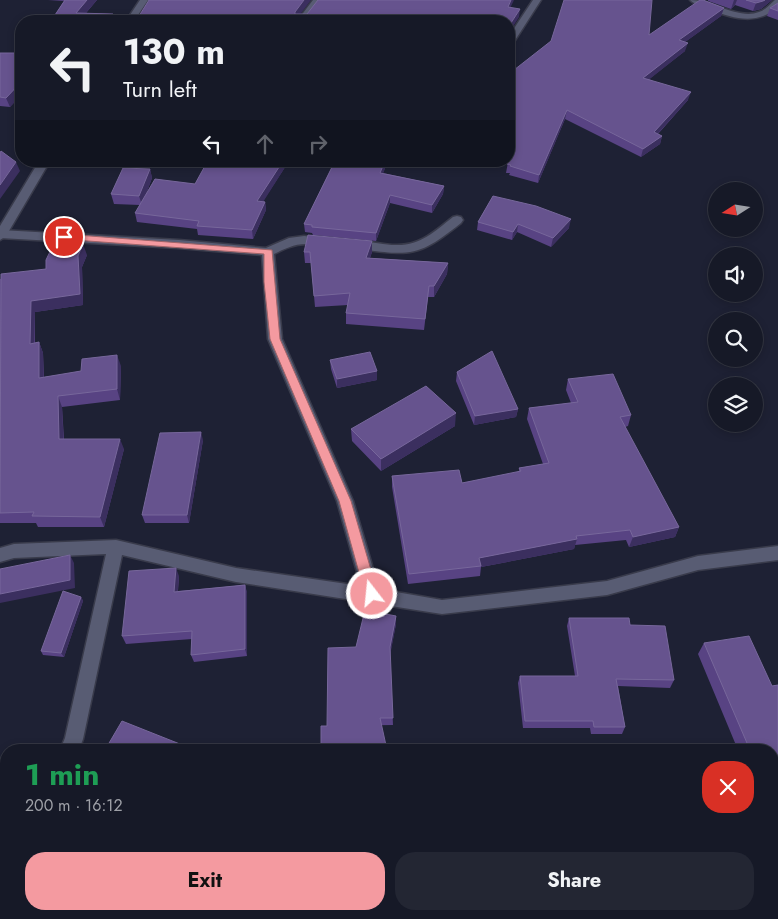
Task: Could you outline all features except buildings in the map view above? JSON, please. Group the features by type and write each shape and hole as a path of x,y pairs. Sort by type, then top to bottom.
{"street":[{"path":"134,15 144,0"},
{"path":"305,15 318,0"},
{"path":"515,34 537,0"},
{"path":"694,0 734,15 753,16 764,14 778,2"},
{"path":"41,167 0,235 179,244 268,252 289,242 304,240 400,249 415,248 428,242 457,220"},
{"path":"268,252 275,339 345,501 372,594"},
{"path":"72,744 116,547"},
{"path":"0,555 14,551 116,547 236,575 372,594 442,608 607,588 698,562 778,553"}],"route":[{"path":"64,237 268,252 275,339 345,501 372,594"}]}
